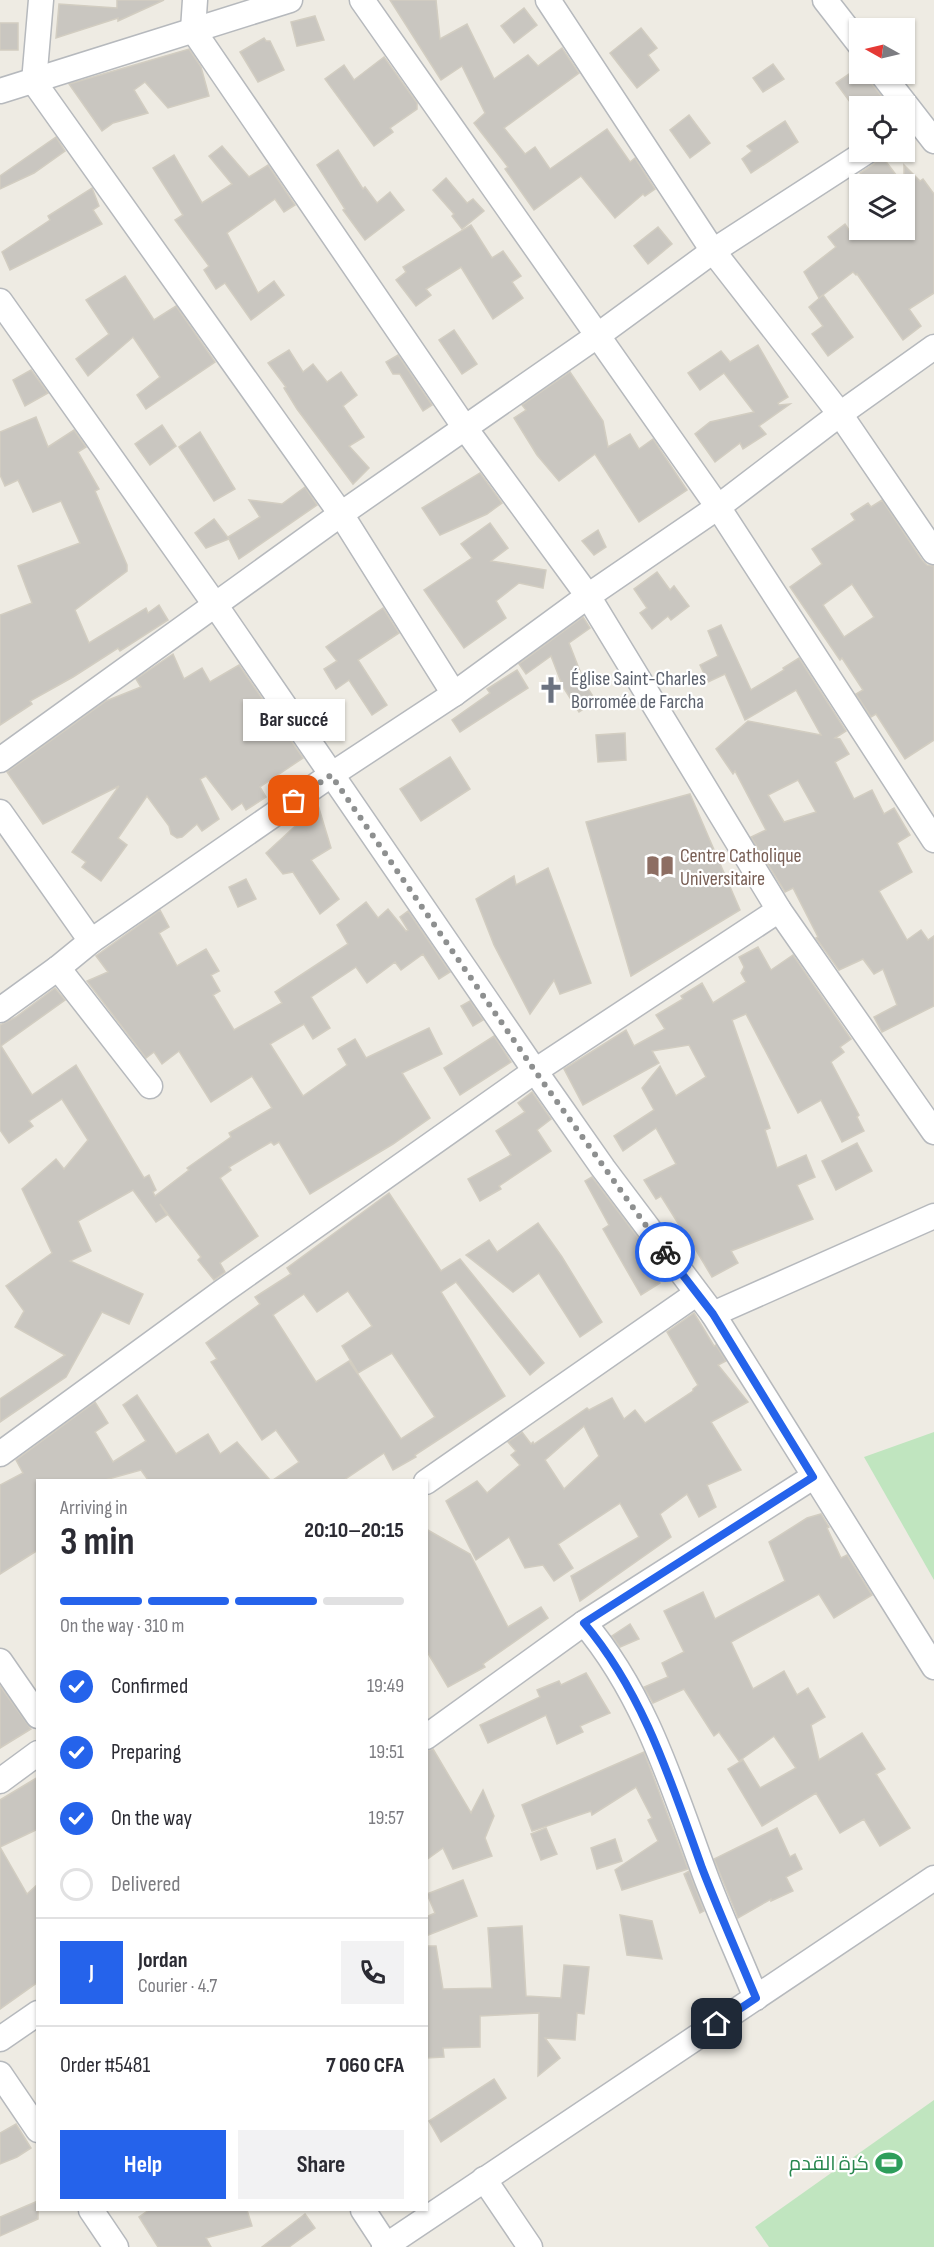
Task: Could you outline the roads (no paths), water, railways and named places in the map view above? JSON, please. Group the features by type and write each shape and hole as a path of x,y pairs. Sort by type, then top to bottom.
{"street":[{"path":"41,0 34,82 341,514 454,694"},
{"path":"195,0 193,30 465,428 588,596 778,910 934,1132"},
{"path":"0,91 290,0"},
{"path":"362,0 718,507 934,840"},
{"path":"548,0 713,252 840,414 934,552"},
{"path":"825,0 849,31"},
{"path":"890,84 918,117 934,141"},
{"path":"0,760 341,514 597,336 713,252 851,162"},
{"path":"0,301 216,606 535,1071 696,1294 713,1314 934,1667"},
{"path":"0,1010 91,941 331,775 454,694 588,596 718,507 840,414 934,347"},
{"path":"0,812 91,941"},
{"path":"0,1454 231,1286 535,1071 778,910"},
{"path":"58,968 150,1086"},
{"path":"713,1314 934,1216"},
{"path":"428,1481 696,1294"},
{"path":"428,1736 584,1623 813,1477"},
{"path":"584,1623 605,1648 625,1680 658,1746 709,1885 756,1998"},
{"path":"0,1661 36,1713"},
{"path":"0,1781 36,1754"},
{"path":"364,2211 385,2246 934,1878"},
{"path":"0,2039 36,2014"},
{"path":"0,2074 36,2127"},
{"path":"484,2179 530,2247"},
{"path":"92,2211 116,2247"}],"place":[{"name":"Église Saint-Charles Borromée de Farcha","path":"551,690"},
{"name":"Bar succé","path":"294,801"},
{"name":"Centre Catholique Universitaire","path":"660,866"},
{"name":"كرة القدم","path":"889,2163"}]}
